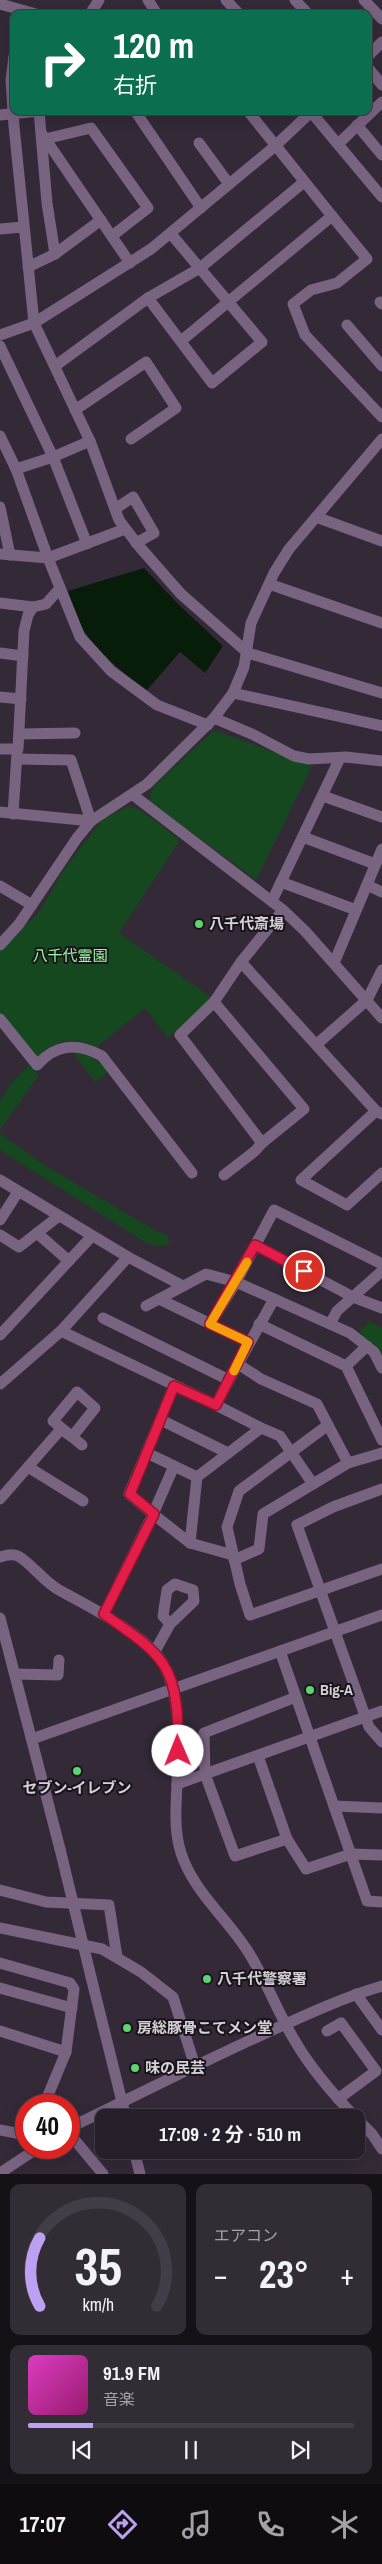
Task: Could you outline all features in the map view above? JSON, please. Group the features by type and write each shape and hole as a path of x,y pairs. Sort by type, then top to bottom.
{"street":[{"path":"226,0 234,10"},
{"path":"295,0 304,10"},
{"path":"364,0 382,19"},
{"path":"0,4 31,10"},
{"path":"372,52 382,42"},
{"path":"372,73 382,85"},
{"path":"372,111 382,102"},
{"path":"0,116 13,115 34,323 90,441 125,529 181,594 248,653 382,693"},
{"path":"40,115 55,254"},
{"path":"138,115 201,208"},
{"path":"251,115 274,147 367,259 337,284 311,290 293,304 305,335 382,417"},
{"path":"0,335 34,323 130,263 171,234 274,147 309,115"},
{"path":"314,115 382,197"},
{"path":"338,144 368,115"},
{"path":"357,125 382,155"},
{"path":"43,135 90,128 148,208 112,236"},
{"path":"43,135 130,263"},
{"path":"199,143 229,184"},
{"path":"54,366 148,298 200,268 304,182"},
{"path":"181,341 332,216"},
{"path":"28,268 55,254 101,220"},
{"path":"0,229 23,228"},
{"path":"148,298 212,383 262,342 171,234"},
{"path":"347,326 382,366"},
{"path":"0,346 53,457 87,544"},
{"path":"76,410 146,362 176,408 131,439"},
{"path":"0,436 16,469 76,630 111,671 157,705 254,735 294,756 309,759 340,758 382,761"},
{"path":"2,938 32,905 77,838 91,821 147,784 211,721 233,693 248,653 251,623 269,584 289,549 382,439"},
{"path":"16,469 53,457 90,441"},
{"path":"116,509 133,497 154,533 136,543"},
{"path":"0,507 5,554 48,558 125,529"},
{"path":"316,517 382,541"},
{"path":"269,584 382,623"},
{"path":"0,604 33,607 46,604 60,588"},
{"path":"13,814 24,631 28,615 33,607"},
{"path":"0,653 23,656"},
{"path":"233,693 382,726"},
{"path":"0,697 21,699"},
{"path":"19,734 75,733"},
{"path":"0,748 17,754 71,760 91,821"},
{"path":"272,902 340,758"},
{"path":"133,795 283,910 334,963 382,1018"},
{"path":"323,796 382,818"},
{"path":"0,812 91,821"},
{"path":"303,837 375,864"},
{"path":"334,963 382,848"},
{"path":"281,882 356,910"},
{"path":"367,885 382,892"},
{"path":"0,886 32,905"},
{"path":"262,1143 180,1034 214,1002 241,962 283,910"},
{"path":"241,962 379,1112 301,1180 347,1205 382,1172"},
{"path":"317,1044 367,1000 382,970"},
{"path":"214,1002 304,1109 262,1143 256,1151 224,1175"},
{"path":"0,1019 37,1065 50,1052 62,1047 75,1046 90,1049 102,1056 192,1173"},
{"path":"0,1180 128,1257 183,1286"},
{"path":"0,1220 18,1192"},
{"path":"210,1324 236,1282 274,1210 382,1264"},
{"path":"0,1235 19,1247 59,1216"},
{"path":"38,1233 69,1261"},
{"path":"0,1335 92,1236"},
{"path":"255,1245 353,1296 382,1308"},
{"path":"0,1384 61,1331 128,1257"},
{"path":"330,1324 337,1311 382,1271"},
{"path":"146,1306 206,1274 236,1282 350,1333 374,1352 382,1368"},
{"path":"159,1299 248,1342"},
{"path":"216,1405 248,1342 274,1299"},
{"path":"103,1318 229,1380"},
{"path":"259,1324 346,1366 382,1440"},
{"path":"61,1331 280,1436 313,1484"},
{"path":"346,1366 367,1346"},
{"path":"238,1364 261,1378 317,1404 348,1463"},
{"path":"174,1386 130,1494 190,1543 234,1557 259,1549 263,1514 348,1463 382,1453"},
{"path":"161,1420 228,1453"},
{"path":"328,1425 238,1491 227,1527 250,1615 382,1570"},
{"path":"0,1499 61,1428 82,1445"},
{"path":"190,1543 197,1477 261,1428"},
{"path":"146,1453 197,1477"},
{"path":"104,1614 154,1514 174,1466"},
{"path":"28,1467 83,1501"},
{"path":"382,1489 333,1507 297,1525 369,1727 382,1742"},
{"path":"0,1557 8,1555 18,1556 46,1582 104,1614 154,1653 165,1666 173,1690 178,1735 177,1839 190,1875 247,1950 286,2024 313,2069 347,2109"},
{"path":"32,1739 382,1615"},
{"path":"0,1618 60,1849 124,2109"},
{"path":"154,1653 170,1624"},
{"path":"280,1651 367,1901 382,1902"},
{"path":"15,1674 58,1675 59,1660"},
{"path":"287,1840 235,1856 205,1774 204,1733 296,1698"},
{"path":"177,1784 382,1711"},
{"path":"258,1756 287,1840 306,1869 351,1854 382,1855"},
{"path":"334,1806 382,1808"},
{"path":"0,1890 46,1902 109,1905 117,1957"},
{"path":"0,1928 102,1950 117,1957 173,1997 195,2066"},
{"path":"0,1963 70,1983 74,1989 66,2052 49,2094"},
{"path":"80,2123 286,2024 356,1994 382,1986"},
{"path":"0,1988 72,2008"},
{"path":"356,1994 382,2030"},
{"path":"327,2031 341,2023 376,2071 338,2099"},
{"path":"0,2031 66,2052"},
{"path":"365,2127 382,2149"},
{"path":"0,2130 15,2132"},
{"path":"80,2147 104,2174"},
{"path":"0,2173 21,2159"},
{"path":"136,2159 140,2174"}],"green space":[{"path":"214,730 312,766 256,880 149,801 154,786"},
{"name":"八千代霊園","path":"127,807 139,809 180,840 119,933 212,998 168,1038 145,1008 97,1047 80,1042 65,1042 50,1047 37,1058 0,1014 0,951 39,912 65,868 103,819"},
{"path":"71,1050 92,1057 110,1071 95,1082"},
{"path":"29,1065 39,1075 0,1130 0,1101 11,1084"},
{"path":"0,1134 49,1168 156,1231 167,1235 170,1243 165,1246 148,1244 0,1150"},
{"path":"369,1321 382,1328 382,1354 359,1333"}],"shaded area":[{"path":"144,568 178,604 223,646 205,673 180,652 147,690 112,662 96,646 82,628 68,591"}],"slow traffic":[{"path":"234,1371 248,1342 210,1324 247,1262"}],"place":[{"name":"八千代斎場","path":"199,924"},
{"name":"Big-A","path":"310,1690"},
{"name":"セブン-イレブン","path":"77,1771"},
{"name":"八千代警察署","path":"207,1979"},
{"name":"房総豚骨こてメン堂","path":"127,2028"},
{"name":"味の民芸","path":"135,2068"}],"route":[{"path":"178,1751 173,1690 165,1666 154,1653 104,1614 154,1514 130,1494 174,1386 216,1405 238,1364 248,1342 210,1324 236,1282 255,1245 304,1271"}]}
